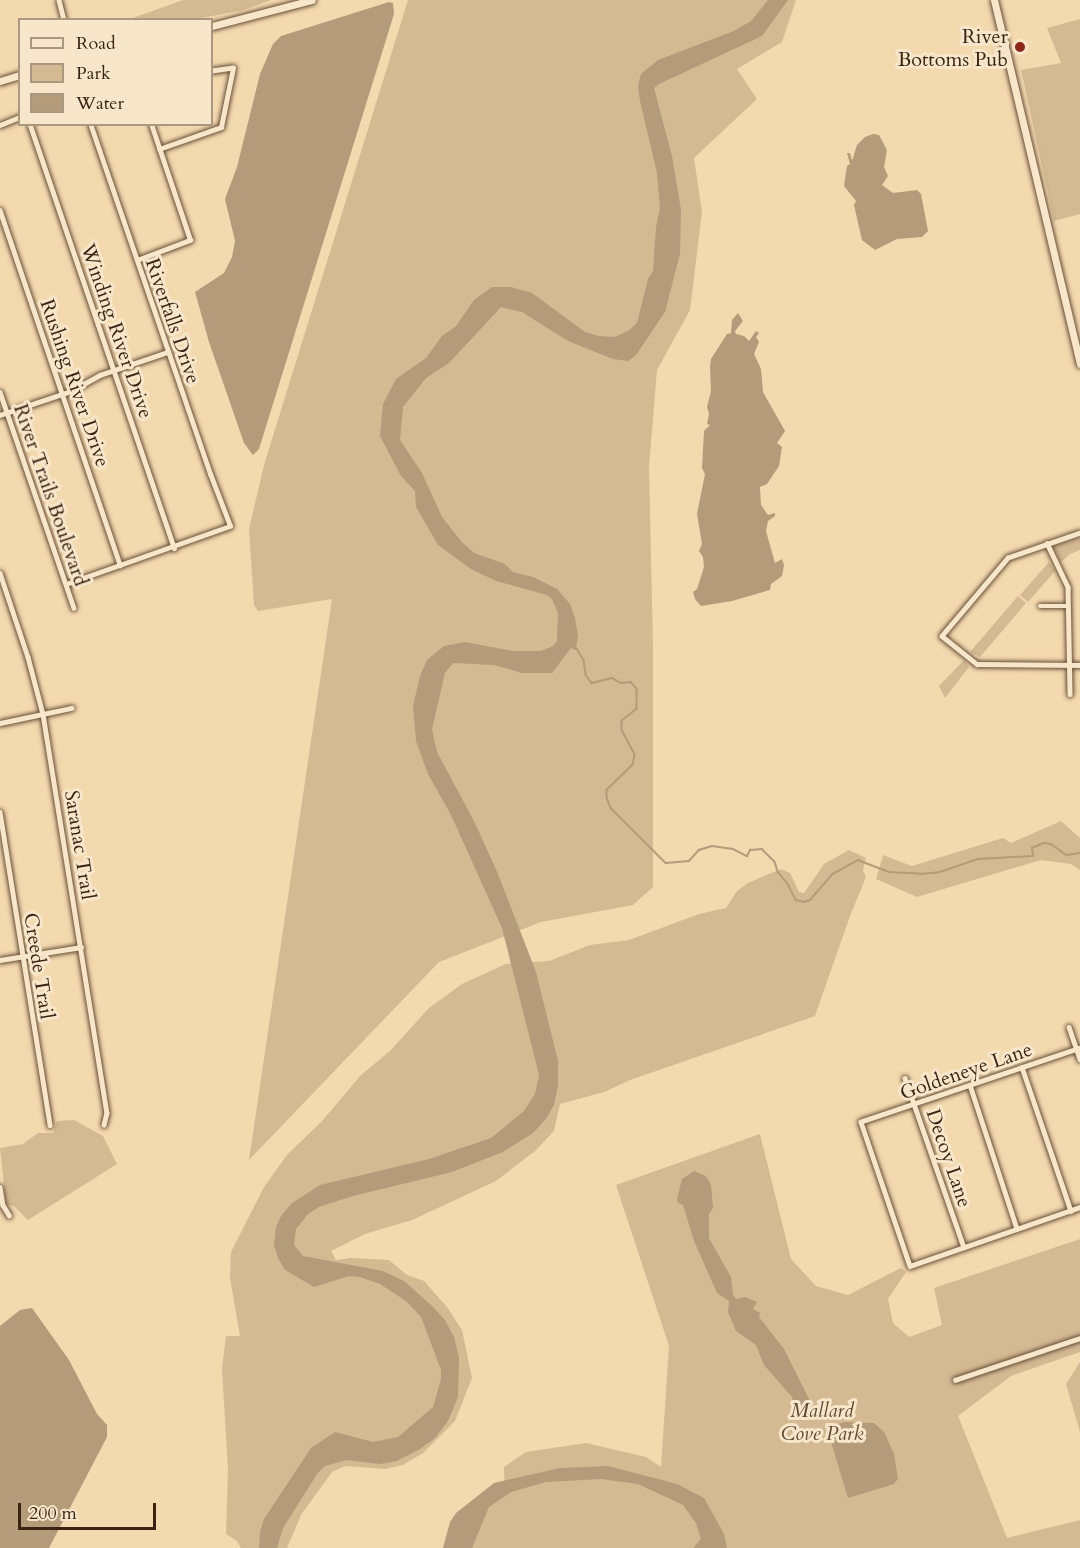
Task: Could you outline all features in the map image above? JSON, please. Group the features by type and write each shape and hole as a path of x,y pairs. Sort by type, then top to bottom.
{"main road":[{"path":"213,26 312,0"},
{"path":"994,0 1078,342 1080,364"},
{"path":"0,81 18,76"}],"street":[{"path":"59,0 64,18"},
{"path":"159,149 221,127 233,68 213,71"},
{"path":"0,125 18,118"},
{"name":"Winding River Drive","path":"31,126 174,548"},
{"name":"Riverfalls Drive","path":"91,126 230,526 174,548"},
{"path":"137,260 190,240 152,126"},
{"name":"Rushing River Drive","path":"0,210 120,565"},
{"path":"0,415 63,394 114,370 168,352"},
{"name":"River Trails Boulevard","path":"0,392 74,608"},
{"path":"1080,533 1008,558 942,636 978,664 1080,664"},
{"path":"1047,543 1067,581 1070,694"},
{"path":"66,584 174,548"},
{"name":"Saranac Trail","path":"0,573 28,657 43,714 107,1113 104,1125"},
{"path":"1040,606 1068,606"},
{"path":"0,723 71,708"},
{"name":"Creede Trail","path":"0,812 50,1125"},
{"path":"0,960 81,947"},
{"path":"1069,1027 1080,1059"},
{"name":"Goldeneye Lane","path":"963,1247 910,1266 861,1122 1078,1048"},
{"path":"1022,1067 1071,1210"},
{"name":"Decoy Lane","path":"905,1078 963,1247"},
{"path":"970,1085 1017,1229"},
{"path":"0,1187 3,1205 9,1215"},
{"path":"963,1247 1080,1208"},
{"path":"955,1380 1080,1338"}],"green space":[{"path":"183,0 271,0 244,10 201,18 133,18"},
{"path":"408,0 796,0 782,42 737,69 757,99 694,158 702,212 690,310 657,370 649,467 653,646 653,887 633,905 541,922 439,962 249,1160 332,599 258,611 254,605 249,529 264,465"},
{"path":"1080,19 1080,214 1054,221 1021,70 1061,63 1047,28"},
{"path":"1080,538 1080,550 1070,554 1061,562 1053,546"},
{"path":"1049,562 1055,571 1028,602 1020,595"},
{"path":"1018,596 1026,603 980,657 970,652"},
{"path":"964,660 969,667 945,698 939,686"},
{"path":"1061,821 1080,838 1080,870 1071,864 1041,860 917,897 876,879 883,855 912,866 1003,838 1011,843"},
{"path":"849,850 866,858 863,870 866,877 815,1016 630,1080 604,1092 560,1104 554,1131 535,1151 496,1181 412,1220 365,1234 331,1251 336,1260 351,1258 389,1260 407,1275 424,1281 447,1307 462,1330 472,1378 455,1421 423,1453 403,1465 385,1469 345,1466 332,1472 301,1515 287,1548 241,1548 237,1541 226,1534 228,1470 222,1368 226,1336 240,1336 230,1278 231,1252 264,1187 287,1155 322,1121 361,1075 390,1051 429,1008 462,984 506,964 549,961 590,945 629,940 699,914 726,908 737,891 748,883 781,869 790,873 799,892 804,893 824,864"},
{"path":"74,1120 103,1136 117,1164 28,1220 14,1206 6,1204 0,1148 23,1144 38,1133 53,1133 57,1121"},
{"name":"Mallard Cove Park","path":"760,1134 791,1259 816,1286 848,1295 901,1268 906,1272 888,1299 893,1323 909,1337 942,1325 934,1288 1080,1239 1080,1352 1011,1376 958,1416 1007,1538 1080,1520 1080,1548 461,1548 482,1510 505,1496 504,1467 526,1452 586,1443 646,1457 661,1467 669,1346 616,1185"},
{"path":"1080,1362 1080,1432 1066,1384"}],"water":[{"path":"768,0 788,0 762,36 654,88 672,156 681,210 680,254 665,312 636,355 628,361 613,359 568,341 522,312 501,307 449,363 426,378 403,407 400,440 422,473 442,517 461,541 474,553 505,564 513,572 533,577 557,589 570,604 575,618 578,636 576,647 580,652 571,648 552,673 522,673 494,665 453,663 445,673 432,729 437,752 475,823 498,874 536,972 558,1061 558,1085 554,1105 546,1119 533,1133 503,1152 452,1172 353,1196 319,1207 308,1214 296,1229 294,1245 303,1256 383,1271 404,1281 431,1305 445,1320 454,1337 459,1358 458,1397 448,1421 435,1438 397,1461 380,1464 346,1460 325,1466 317,1474 283,1528 277,1548 259,1548 264,1519 311,1448 335,1432 373,1442 398,1437 433,1407 441,1379 441,1370 421,1317 406,1301 380,1284 360,1277 349,1276 314,1287 285,1270 274,1245 276,1227 281,1216 292,1203 320,1185 429,1159 491,1138 524,1111 535,1094 539,1075 502,928 451,815 428,774 416,741 413,706 420,676 427,660 444,646 465,642 513,651 541,651 553,646 557,641 558,613 552,599 547,595 496,581 471,569 438,545 416,507 415,491 401,476 380,436 383,404 396,379 426,358 442,336 456,326 474,300 492,287 511,287 532,293 585,332 599,336 615,337 628,331 637,323 648,279 653,271 656,227 660,208 657,173 640,101 638,86 641,74 658,60 734,31 751,21"},
{"path":"389,2 393,3 394,14 259,449 253,455 244,443 209,342 195,292 224,273 232,257 235,241 225,199 237,167 260,74 273,44 281,36"},
{"path":"873,134 879,135 887,150 884,167 888,176 882,185 893,193 917,190 921,194 928,231 922,237 897,239 875,250 862,240 854,205 856,201 844,186 847,166 850,164 847,153 850,153 852,161 857,145 865,137"},
{"path":"738,313 743,321 735,331 736,334 744,336 749,341 756,331 759,333 756,337 759,342 754,354 761,369 763,392 785,431 777,443 782,447 779,466 767,484 760,487 761,505 768,515 775,513 775,516 768,521 766,531 775,563 782,559 784,565 782,576 771,584 770,590 732,601 701,606 693,592 697,589 704,567 703,557 699,551 702,544 697,514 705,474 702,468 704,431 710,425 707,424 709,414 707,407 711,391 710,366 711,359 727,334 731,333 732,320"},
{"path":"694,1171 706,1176 711,1185 713,1208 709,1214 709,1238 731,1277 733,1295 736,1299 745,1297 757,1302 753,1309 760,1313 759,1317 784,1349 810,1401 812,1406 809,1410 803,1412 764,1365 756,1345 736,1331 728,1312 729,1301 717,1293 694,1241 683,1205 678,1203 677,1199 682,1179"},
{"path":"32,1308 69,1360 97,1414 107,1425 107,1437 49,1548 0,1548 0,1326 20,1310"},
{"path":"844,1422 874,1423 884,1432 894,1454 898,1479 894,1484 848,1498 828,1432 835,1425"},
{"path":"608,1466 677,1484 704,1498 724,1534 727,1548 693,1548 701,1539 696,1523 683,1505 638,1484 601,1479 546,1482 511,1492 489,1507 472,1548 443,1548 450,1522 456,1513 494,1483 560,1468"}],"waterway":[{"path":"575,646 584,660 586,675 592,683 612,678 621,683 631,682 637,689 637,709 622,721 622,730 635,754 633,765 607,790 607,798 611,808 666,863 689,861 699,850 712,846 733,849 747,856 750,850 762,849 775,862 778,872 788,884 796,900 804,902 810,900 833,874 858,860 889,872 922,874 940,872 978,859 1033,856 1032,848 1044,843 1051,844 1067,855 1080,853"}],"place":[{"name":"River Bottoms Pub","path":"1020,47"}]}
